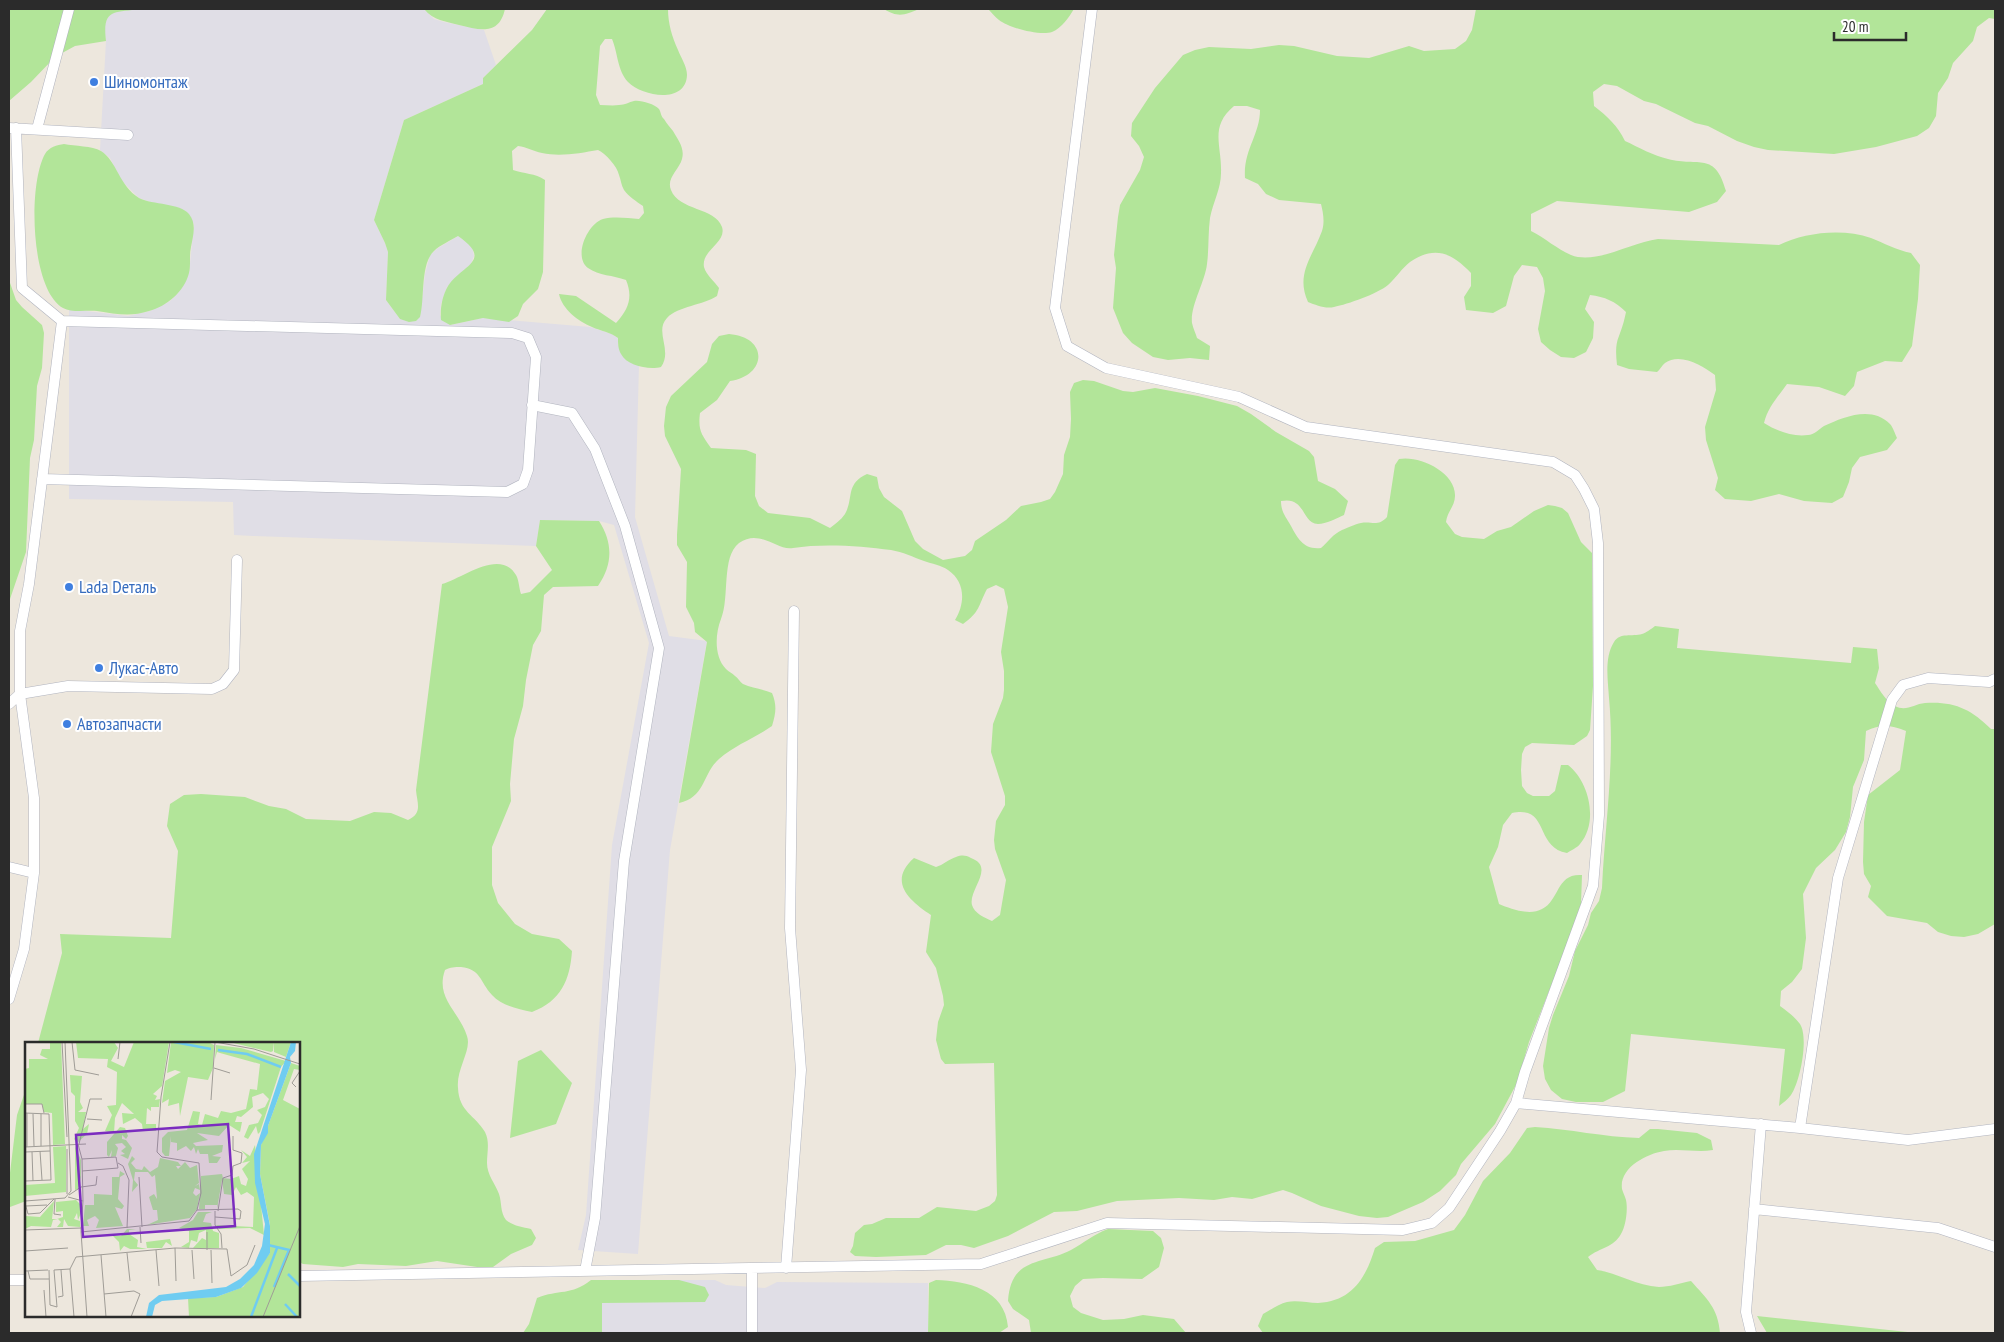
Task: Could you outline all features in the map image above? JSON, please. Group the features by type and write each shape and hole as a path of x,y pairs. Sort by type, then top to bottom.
{"lane":[{"path":"37,129 69,9"},
{"path":"300,1276 981,1264 1107,1223 1403,1230 1432,1223 1448,1208 1500,1131 1516,1103 1525,1072 1593,886 1599,815 1598,543 1594,509 1575,475 1553,462 1306,428 1239,397 1106,368 1067,346 1055,308 1092,9"},
{"path":"42,479 507,492 523,484 528,470 536,357 528,338 512,333 62,322 22,288 12,128 128,135"},
{"path":"9,1000 24,949 34,873 34,798 20,694 20,631 29,584 62,322"},
{"path":"532,405 572,413 595,449 625,526 659,648 624,861 595,1218 585,1271"},
{"path":"9,704 20,694 68,686 212,689 223,684 234,670 237,560"},
{"path":"786,1268 801,1070 790,928 794,611"},
{"path":"1800,1128 1838,878 1892,700 1903,685 1928,678 1989,682 1995,679"},
{"path":"9,867 34,873"},
{"path":"1516,1103 1761,1124 1908,1140 1995,1129"},
{"path":"1751,1333 1746,1312 1761,1124"},
{"path":"1754,1209 1938,1228 1995,1247"},
{"path":"752,1268 752,1333"},
{"path":"9,1280 25,1280"}],"shaded area":[{"path":"140,9 424,9 434,19 484,30 496,65 483,78 483,84 404,120 374,220 388,252 386,300 400,319 420,317 425,274 430,255 458,236 472,246 474,256 470,266 447,287 441,304 440,315 450,325 483,318 590,327 612,334 618,338 618,345 632,363 639,365 635,517 669,636 707,641 670,850 638,1254 578,1250 586,1215 612,845 649,643 614,525 599,521 540,520 536,546 253,536 234,535 233,502 69,499 69,309 128,316 150,311 170,301 178,293 189,273 194,224 178,208 139,198 121,180 110,158 100,150 106,41 104,28 107,18 114,11"},
{"path":"591,1280 715,1280 726,1285 765,1288 777,1282 928,1283 928,1333 593,1333"}],"green space":[{"path":"9,9 140,9 112,14 108,17 106,23 106,41 75,46 54,58 9,101"},
{"path":"424,9 505,9 498,24 488,29 481,29 440,20"},
{"path":"547,9 668,9 672,35 686,68 685,84 672,94 663,95 653,94 635,87 624,77 612,39 605,39 600,46 596,95 600,105 621,105 637,101 651,104 659,109 683,151 682,159 670,182 671,190 681,202 712,216 722,227 723,233 721,238 704,261 707,273 719,288 717,296 705,302 684,308 667,318 662,329 665,354 661,367 651,368 628,362 620,352 618,338 576,318 563,305 559,294 576,296 616,323 627,308 629,292 626,280 592,271 584,263 582,256 582,249 587,234 597,222 612,218 639,219 644,213 643,206 624,190 614,164 598,150 556,155 518,146 512,151 513,170 545,180 543,272 538,289 523,304 518,316 509,322 483,318 450,325 441,320 442,303 448,286 467,268 474,257 474,251 458,236 439,247 430,257 425,273 420,317 416,321 409,322 400,319 386,300 388,252 374,220 404,120 483,84 483,78 532,30"},
{"path":"884,9 919,9 898,15"},
{"path":"988,9 1074,9 1059,28 1052,32 1040,33 1010,26 999,20"},
{"path":"1476,9 1995,9 1995,19 1989,18 1977,27 1973,41 1953,63 1948,78 1938,93 1936,116 1929,128 1917,136 1876,147 1834,154 1768,150 1754,147 1737,141 1708,126 1695,123 1656,104 1644,101 1617,86 1604,84 1593,92 1594,106 1612,122 1625,141 1663,158 1711,165 1722,178 1726,191 1717,202 1689,212 1557,201 1531,214 1531,231 1566,253 1581,257 1603,255 1658,239 1779,245 1812,234 1836,232 1871,238 1911,253 1920,265 1918,299 1912,346 1902,362 1885,361 1857,372 1854,386 1845,396 1819,387 1787,384 1771,407 1764,423 1774,429 1796,435 1810,435 1824,426 1857,414 1875,415 1883,418 1890,424 1897,438 1887,450 1860,457 1852,468 1843,497 1832,503 1804,501 1779,494 1751,501 1725,499 1715,490 1718,478 1706,440 1705,427 1716,390 1715,375 1698,364 1677,359 1664,364 1657,372 1629,369 1617,365 1617,343 1626,312 1610,300 1590,295 1585,309 1594,322 1593,338 1586,352 1574,358 1561,357 1541,342 1538,329 1545,291 1543,278 1537,267 1522,265 1514,276 1506,306 1493,313 1466,310 1464,297 1471,286 1471,273 1450,256 1435,253 1427,254 1410,262 1388,285 1377,292 1347,304 1331,307 1308,302 1304,292 1304,274 1323,228 1321,204 1279,200 1266,194 1258,184 1245,178 1246,159 1257,127 1260,110 1247,106 1234,106 1226,114 1219,129 1221,179 1210,218 1206,271 1192,316 1192,323 1197,338 1210,346 1209,360 1190,358 1168,360 1153,357 1132,343 1123,333 1113,308 1116,268 1114,255 1118,217 1120,205 1140,170 1144,157 1139,146 1131,136 1132,123 1155,88 1183,55 1209,47 1251,49 1279,45 1294,46 1337,56 1369,58 1409,46 1424,51 1455,49 1466,41 1472,30"},
{"path":"64,144 88,147 101,151 111,161 132,193 139,198 151,202 185,210 189,214 194,230 187,280 179,292 162,306 136,314 75,311 63,308 52,297 44,280 38,259 35,235 36,188 45,154 51,148"},
{"path":"9,280 16,300 42,325 44,333 42,368 37,386 34,440 30,458 26,552 9,602"},
{"path":"729,334 742,337 751,342 757,349 756,365 751,372 742,378 730,381 717,400 700,413 699,424 711,448 746,450 756,454 755,496 759,506 768,513 810,518 830,528 845,514 856,482 867,474 877,477 879,488 884,497 902,511 915,541 923,549 943,560 965,556 972,550 975,541 1006,520 1021,506 1050,499 1063,474 1064,455 1070,437 1070,392 1074,383 1083,380 1094,381 1123,391 1133,392 1155,388 1237,406 1309,451 1314,457 1318,481 1335,489 1348,501 1344,515 1318,524 1313,523 1295,502 1281,501 1284,514 1296,535 1302,543 1310,547 1321,548 1333,536 1354,525 1378,523 1384,520 1387,517 1395,465 1399,459 1407,458 1426,463 1435,467 1449,480 1454,487 1455,496 1446,522 1455,534 1462,537 1484,539 1497,531 1511,527 1534,511 1548,505 1562,508 1568,513 1581,542 1592,553 1593,686 1590,730 1587,736 1574,745 1532,743 1525,747 1522,754 1522,786 1527,793 1533,796 1549,796 1555,791 1561,765 1568,765 1575,772 1586,791 1589,802 1589,825 1586,835 1580,844 1567,853 1557,849 1550,843 1532,815 1524,812 1512,813 1503,825 1498,847 1489,867 1499,904 1520,911 1537,911 1548,905 1567,878 1582,875 1581,904 1529,1042 1517,1083 1495,1124 1461,1164 1456,1175 1440,1191 1423,1202 1388,1217 1377,1218 1359,1216 1321,1206 1283,1190 1252,1199 1232,1197 1214,1200 1179,1198 1117,1201 1077,1211 1054,1212 1008,1236 974,1248 961,1245 946,1245 926,1255 876,1257 855,1256 850,1252 855,1233 864,1225 886,1218 919,1218 937,1207 976,1211 989,1206 995,1201 997,1195 994,1063 945,1064 941,1059 936,1040 938,1022 944,1005 943,996 936,968 926,952 931,915 915,903 904,889 902,874 906,866 914,858 936,867 956,857 967,856 978,862 981,867 981,873 972,899 973,908 980,915 992,921 1000,915 1006,880 995,849 994,840 996,821 1005,805 1005,796 991,752 993,724 1003,698 1004,690 1001,652 1008,607 1004,589 996,585 987,589 976,612 969,620 963,624 955,620 961,607 962,594 961,587 954,575 942,567 904,553 867,547 817,546 787,548 754,538 739,543 733,549 728,568 724,610 717,638 719,658 726,669 743,684 772,693 775,709 772,726 719,759 709,771 703,784 694,796 679,803 707,642 695,632 694,623 686,607 687,562 677,545 681,469 665,436 666,407 671,396 707,362 712,344 719,336"},
{"path":"540,520 599,521 604,529 609,545 609,562 598,586 553,587 544,595 541,631 533,645 523,706 514,739 510,784 511,801 492,847 492,885 498,903 515,924 532,934 559,939 572,951 569,971 557,996 532,1012 510,1006 496,999 480,977 468,968 454,967 445,970 443,989 445,997 463,1027 468,1041 458,1081 461,1103 487,1136 487,1167 499,1194 504,1217 512,1224 531,1229 536,1238 532,1245 511,1254 493,1267 477,1267 437,1261 406,1266 358,1264 343,1267 303,1264 300,1262 300,1042 38,1042 62,953 60,934 171,938 178,851 167,826 170,804 184,795 201,794 245,797 269,806 286,809 306,819 350,821 374,812 391,813 408,820 413,817 418,807 416,790 442,584 481,567 501,564 509,567 516,575 521,594 530,592 552,570 536,546"},
{"path":"1655,626 1679,629 1677,648 1851,663 1853,647 1877,649 1879,668 1875,683 1892,704 1903,708 1925,703 1945,703 1969,711 1991,729 1995,729 1995,924 1978,934 1964,937 1938,932 1927,923 1887,916 1868,897 1871,886 1864,874 1863,862 1864,822 1868,795 1900,770 1906,731 1886,726 1866,731 1864,760 1853,787 1850,817 1846,832 1835,850 1816,868 1803,894 1806,938 1802,969 1792,982 1781,991 1780,1006 1800,1024 1803,1031 1802,1060 1794,1089 1790,1096 1779,1106 1785,1049 1631,1034 1625,1091 1603,1102 1576,1102 1562,1099 1551,1090 1545,1079 1543,1066 1549,1028 1569,976 1575,951 1588,925 1591,913 1599,901 1602,888 1611,746 1607,669 1609,655 1614,642 1620,637 1642,634"},
{"path":"541,1050 572,1083 556,1124 510,1138 518,1061"},
{"path":"25,1092 25,1201 10,1207 9,1181 17,1115"},
{"path":"1535,1127 1639,1138 1650,1129 1658,1129 1697,1133 1711,1140 1713,1150 1664,1151 1649,1155 1635,1163 1622,1181 1627,1208 1623,1231 1618,1239 1610,1245 1588,1257 1597,1270 1651,1286 1671,1286 1691,1281 1714,1310 1720,1333 1263,1333 1258,1326 1263,1314 1284,1303 1291,1301 1318,1303 1330,1301 1340,1298 1349,1292 1362,1278 1375,1248 1384,1242 1415,1241 1454,1230 1465,1215 1483,1181 1510,1153 1527,1128"},
{"path":"1108,1229 1153,1231 1161,1238 1164,1248 1159,1267 1142,1279 1083,1279 1075,1286 1070,1296 1073,1307 1081,1313 1103,1320 1124,1319 1143,1315 1174,1319 1186,1333 1031,1333 1029,1320 1013,1309 1008,1301 1010,1287 1015,1276 1022,1269 1030,1264 1071,1250"},
{"path":"591,1280 679,1280 705,1287 709,1295 705,1302 602,1303 602,1333 523,1333 529,1324 537,1298 577,1288"},
{"path":"936,1280 972,1285 992,1296 1000,1304 1008,1327 999,1333 928,1333 929,1283"},
{"path":"1757,1316 1917,1333 1767,1333"}],"place":[{"name":"Шиномонтаж","path":"94,82"},
{"name":"Lada Dеталь","path":"69,587"},
{"name":"Лукас-Авто","path":"99,668"},
{"name":"Автозапчасти","path":"67,724"}]}
